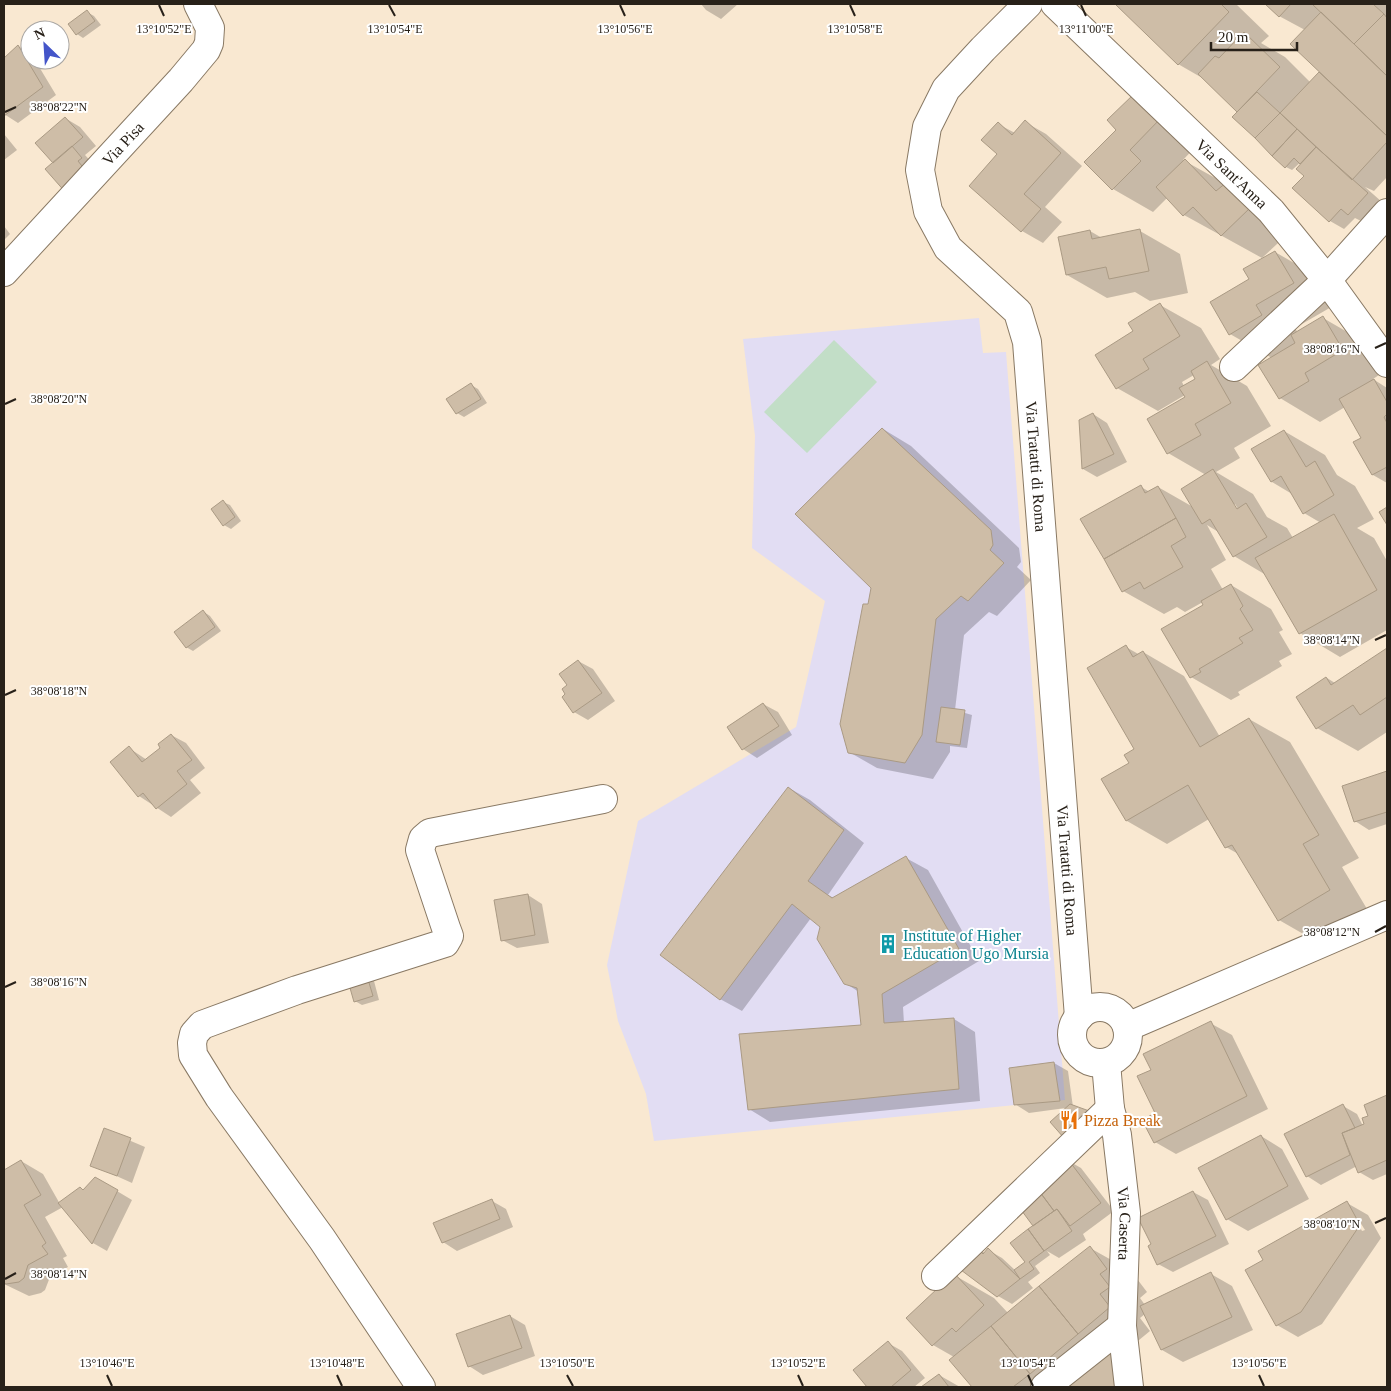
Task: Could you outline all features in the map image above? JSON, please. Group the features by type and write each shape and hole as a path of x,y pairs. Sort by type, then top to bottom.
{"street":[{"name":"Via Pisa","path":"4,272 181,80 206,50 210,28 198,4"},
{"name":"Via Tratatti di Roma","path":"1028,4 946,89 927,127 920,170 928,211 948,248 1018,312 1027,342 1079,1010"},
{"name":"Via Sant'Anna","path":"1055,4 1271,211 1327,280 1387,363"},
{"path":"1234,367 1327,280 1387,213"},
{"path":"421,1387 322,1239 219,1097 193,1055 192,1043 194,1034 202,1025 297,990 445,943 448,936 446,928 420,850 423,839 430,833 604,799"},
{"path":"1127,1027 1387,915"},
{"path":"1102,1007 1117,1013 1127,1027 1126,1046 1114,1060 1106,1063 1089,1061 1076,1049 1073,1033 1079,1010 1086,1012 1102,1007"},
{"name":"Via Caserta","path":"1106,1063 1110,1109 1117,1135 1126,1213 1122,1326 1129,1387"},
{"path":"936,1276 1110,1109"},
{"path":"1045,1387 1122,1326"}],"shaded area":[{"path":"979,318 983,353 1006,352 1065,1100 654,1141 646,1094 618,1021 607,965 638,821 796,727 825,601 752,548 755,436 743,339"}],"green space":[{"path":"834,340 877,382 807,453 764,412"}],"building":[{"path":"1115,4 1221,4 1229,12 1178,65"},
{"path":"1265,4 1291,4 1279,17"},
{"path":"1312,4 1373,4 1384,14 1354,44"},
{"path":"87,10 95,21 76,35 70,27 70,23"},
{"path":"1321,12 1387,76 1387,136 1290,44"},
{"path":"1384,14 1387,18 1387,76 1354,44"},
{"path":"1244,32 1280,67 1237,112 1198,74 1215,56 1219,58"},
{"path":"18,45 20,48 20,70 33,70 43,87 4,116 4,58"},
{"path":"1319,72 1387,136 1387,142 1352,180 1280,113"},
{"path":"1257,92 1280,113 1255,138 1232,117"},
{"path":"1135,93 1161,118 1130,150 1141,161 1112,190 1084,162 1116,130 1107,120"},
{"path":"1280,113 1297,129 1272,156 1255,138"},
{"path":"65,117 83,137 53,163 35,143"},
{"path":"1025,120 1061,153 1024,194 1041,209 1021,232 969,186 997,154 981,140 998,122 1012,135"},
{"path":"1297,129 1316,147 1300,164 1294,158 1285,168 1272,156"},
{"path":"72,146 82,158 78,161 89,175 67,194 45,169"},
{"path":"1316,147 1368,193 1348,215 1341,209 1329,222 1292,188 1304,176 1296,169"},
{"path":"1185,159 1216,191 1227,182 1251,207 1221,236 1193,207 1183,216 1156,187"},
{"path":"1140,229 1149,271 1109,279 1106,267 1066,275 1058,237 1090,230 1092,239"},
{"path":"1275,251 1294,283 1256,305 1262,315 1229,335 1210,302 1249,279 1243,269"},
{"path":"1160,303 1180,336 1143,359 1149,369 1116,389 1095,355 1133,331 1128,323"},
{"path":"1323,316 1343,350 1305,373 1309,381 1279,399 1258,365 1295,343 1291,335"},
{"path":"1207,361 1231,403 1195,424 1201,435 1167,454 1147,419 1185,397 1179,388 1195,379 1191,371"},
{"path":"1374,379 1387,402 1387,414 1384,417 1387,423 1387,467 1372,475 1353,442 1361,438 1339,399"},
{"path":"471,383 481,399 456,414 446,399"},
{"path":"1093,413 1114,454 1082,469 1079,420"},
{"path":"882,428 991,530 993,545 990,550 1004,563 968,601 961,596 936,619 922,735 905,763 848,753 840,724 863,604 868,604 871,588 795,514"},
{"path":"1284,430 1306,467 1315,461 1334,495 1303,514 1281,476 1271,482 1251,449"},
{"path":"1213,469 1237,509 1246,503 1267,537 1233,557 1210,519 1202,524 1181,489"},
{"path":"1141,485 1145,493 1158,486 1176,518 1104,559 1080,519"},
{"path":"223,500 235,517 223,526 211,509"},
{"path":"1387,507 1387,525 1379,512"},
{"path":"1334,514 1377,590 1299,634 1255,558"},
{"path":"1176,518 1186,537 1171,546 1183,567 1144,589 1140,582 1122,592 1104,559"},
{"path":"1231,584 1243,606 1240,609 1253,630 1239,638 1243,643 1199,669 1201,672 1190,678 1161,629 1203,605 1201,601"},
{"path":"203,610 215,627 186,648 174,632"},
{"path":"1126,645 1133,657 1143,651 1200,747 1249,718 1319,835 1303,844 1330,890 1278,921 1232,845 1225,848 1188,785 1126,821 1101,779 1129,763 1124,755 1134,749 1087,668"},
{"path":"1387,648 1387,697 1360,715 1353,705 1316,729 1296,697 1326,677 1331,685"},
{"path":"578,660 602,693 573,713 562,697 565,694 562,689 567,685 559,674"},
{"path":"763,703 779,726 742,750 727,727"},
{"path":"941,707 965,710 960,745 936,742"},
{"path":"171,734 192,760 177,771 187,784 156,809 143,793 138,797 110,762 129,746 142,762 160,748 158,744"},
{"path":"1387,771 1387,812 1354,822 1342,786"},
{"name":"Institute of Higher Education Ugo Mursia","path":"788,787 844,830 808,881 832,898 906,856 959,949 882,994 884,1023 954,1018 959,1089 748,1110 739,1034 861,1025 857,988 844,984 817,939 820,927 792,904 720,1000 660,955"},
{"path":"528,894 535,935 501,941 494,900"},
{"path":"367,976 373,996 354,1002 348,981"},
{"path":"1211,1021 1247,1096 1154,1143 1142,1120 1155,1113 1137,1076 1151,1070 1143,1054"},
{"path":"1054,1062 1060,1101 1014,1105 1009,1068"},
{"path":"1387,1095 1387,1160 1358,1173 1342,1133 1364,1124 1362,1118 1368,1116 1364,1105"},
{"path":"1070,1104 1092,1112 1064,1138 1050,1122"},
{"path":"1343,1104 1355,1128 1342,1133 1350,1155 1306,1177 1284,1134"},
{"path":"104,1128 131,1138 117,1176 90,1166"},
{"path":"1261,1135 1288,1186 1226,1220 1198,1168"},
{"path":"1067,1158 1101,1203 1070,1226 1057,1209 1054,1211 1036,1187"},
{"path":"21,1160 41,1195 24,1205 46,1243 42,1246 48,1254 28,1265 24,1278 19,1282 6,1284 4,1283 4,1170"},
{"path":"95,1177 118,1190 92,1244 58,1203 80,1187 83,1190"},
{"path":"1193,1191 1216,1236 1157,1265 1148,1246 1151,1244 1138,1218"},
{"path":"1040,1192 1054,1211 1033,1226 1019,1207"},
{"path":"492,1199 500,1219 442,1243 433,1223"},
{"path":"1347,1201 1360,1225 1301,1312 1276,1326 1245,1270 1263,1260 1258,1251"},
{"path":"1057,1209 1072,1231 1044,1251 1028,1229"},
{"path":"1028,1229 1044,1251 1029,1262 1034,1269 1020,1279 1014,1270 1025,1262 1010,1243"},
{"path":"1090,1246 1107,1269 1100,1274 1110,1287 1100,1294 1110,1307 1078,1334 1039,1286"},
{"path":"977,1247 983,1254 988,1248 1020,1279 997,1297 957,1267"},
{"path":"1211,1272 1232,1317 1161,1350 1140,1306"},
{"path":"954,1273 984,1305 956,1332 952,1328 932,1346 906,1318"},
{"path":"1039,1286 1078,1334 1030,1374 991,1326"},
{"path":"510,1315 522,1348 468,1367 456,1334"},
{"path":"991,1326 1030,1374 1013,1387 972,1387 949,1360"},
{"path":"888,1341 911,1370 891,1387 867,1387 853,1370"},
{"path":"1111,1345 1120,1387 1061,1387"},
{"path":"939,1374 949,1387 921,1387"}],"place":[{"name":"Institute of Higher Education Ugo Mursia","path":"888,944"},
{"name":"Pizza Break","path":"1069,1120"}]}
